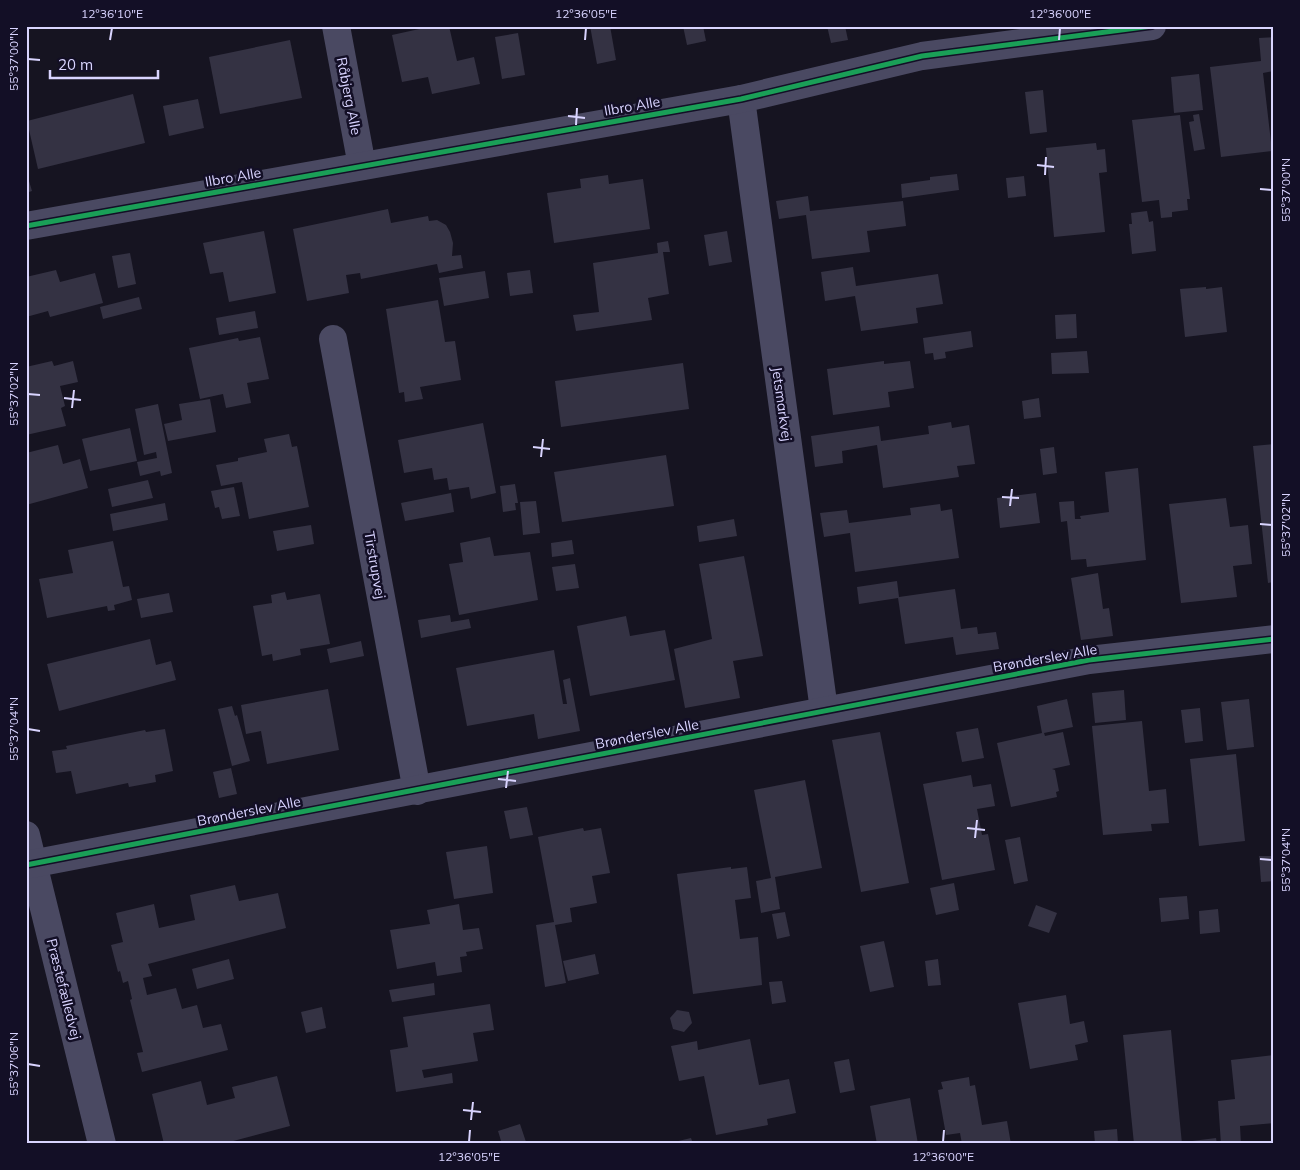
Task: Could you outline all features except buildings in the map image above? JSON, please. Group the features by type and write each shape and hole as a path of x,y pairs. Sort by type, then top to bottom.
{"street":[{"name":"Råbjerg Alle","path":"336,26 362,166"},
{"name":"Ilbro Alle","path":"26,226 741,99 922,56 1152,26"},
{"name":"Jetsmarkvej","path":"741,99 824,710"},
{"name":"Tirstrupvej","path":"333,339 417,791"},
{"name":"Brønderslev Alle","path":"30,864 417,791 824,710 1089,660 1274,639"},
{"name":"Præstefælledvej","path":"26,835 30,864 102,1144"}],"cycle path":[{"path":"26,226 741,99 922,56 1152,26"},
{"path":"26,865 1089,660 1274,639"}]}
